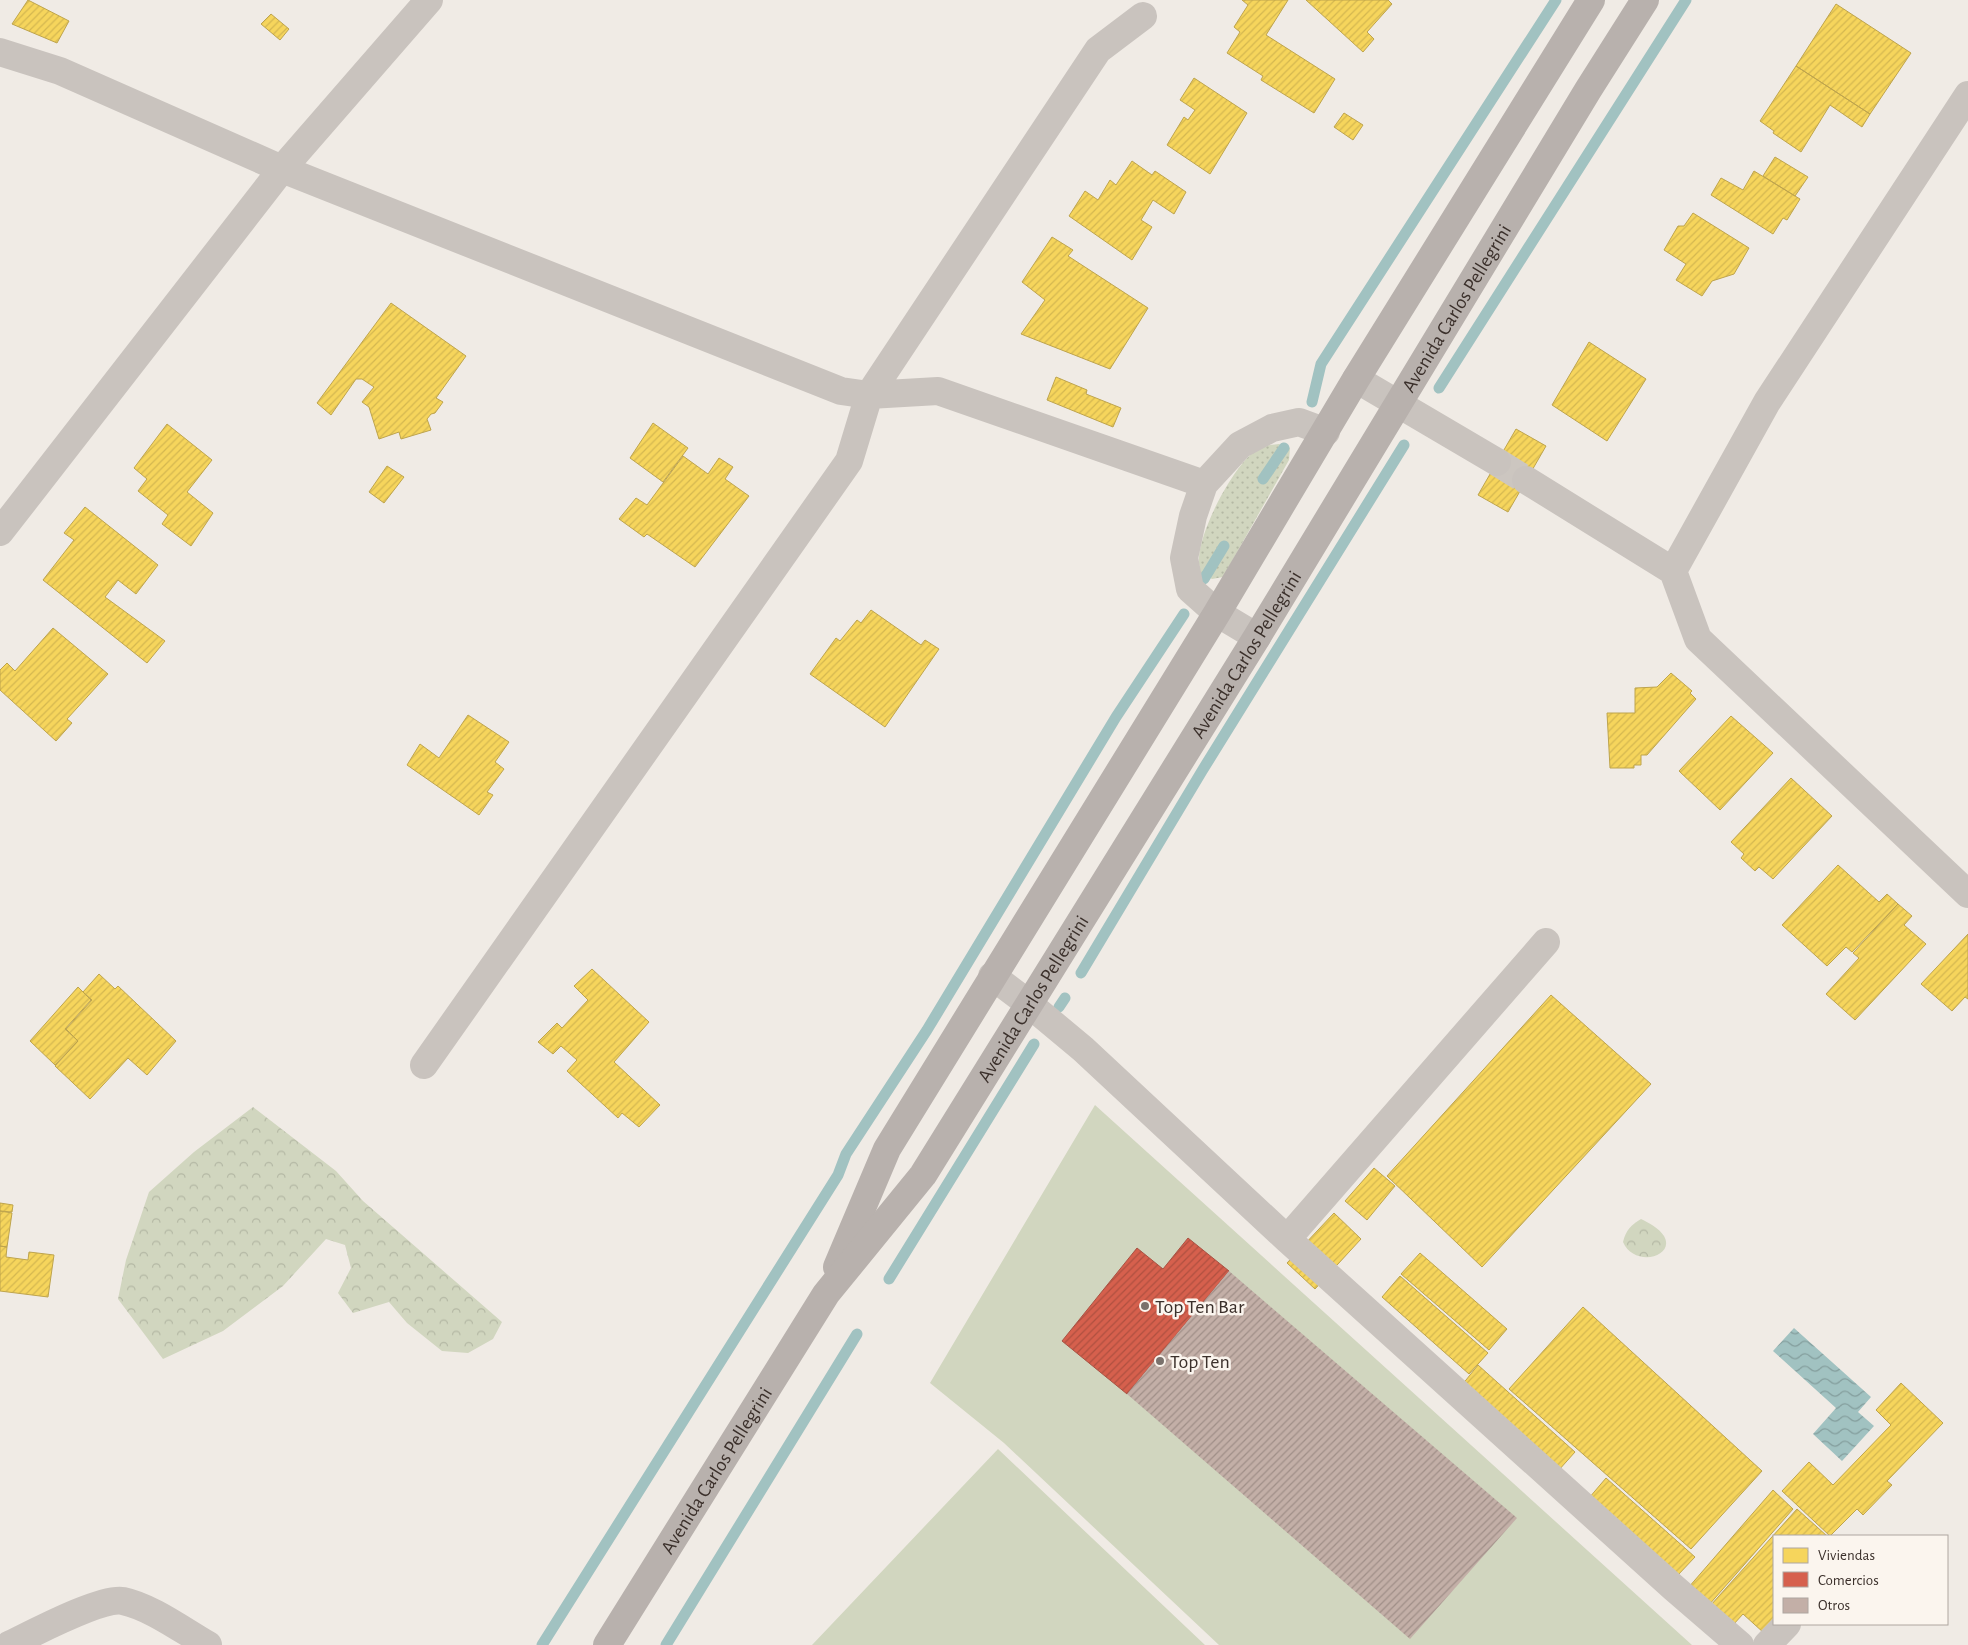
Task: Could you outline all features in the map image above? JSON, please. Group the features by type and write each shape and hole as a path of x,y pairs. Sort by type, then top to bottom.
{"main road":[{"name":"Avenida Carlos Pellegrini","path":"826,1294 887,1149 1217,613 1356,379 1591,0"},
{"name":"Avenida Carlos Pellegrini","path":"607,1645 826,1294 923,1175 1257,637 1588,90 1645,0"}],"street":[{"path":"0,532 282,169 429,0"},
{"path":"424,1065 849,462 869,395 1098,50 1143,16"},
{"path":"0,52 60,71 282,169 840,391 869,395 938,391 1204,484"},
{"path":"1673,571 1767,402 1968,96"},
{"path":"1356,379 1497,462"},
{"path":"1257,637 1217,613 1190,589 1184,558 1193,516 1204,484 1240,445 1272,428 1299,422 1326,432"},
{"path":"1526,480 1673,571 1698,639 1968,894"},
{"path":"1287,1239 1546,942"},
{"path":"992,976 1030,1004 1084,1049 1287,1239 1674,1588 1740,1645"},
{"path":"9,1645 93,1606 121,1601 147,1610 208,1645"},
{"path":"1767,1645 1786,1625"}],"green space":[{"path":"1279,444 1290,448 1289,460 1223,577 1212,579 1200,572 1199,559 1206,530 1220,498 1248,457 1259,448"},
{"name":"Top Ten","path":"1095,1105 1692,1645 1219,1645 1004,1443 930,1383"},
{"path":"253,1107 336,1171 363,1201 502,1322 493,1339 468,1353 442,1351 407,1323 389,1302 353,1313 338,1293 351,1268 345,1245 326,1239 283,1286 223,1331 163,1359 118,1299 126,1260 149,1192 194,1152"},
{"path":"1641,1219 1657,1228 1664,1236 1666,1243 1664,1249 1652,1257 1636,1255 1628,1250 1623,1242 1629,1228"},
{"path":"998,1449 1205,1645 812,1645"}],"water":[{"path":"1794,1328 1871,1397 1858,1412 1874,1426 1842,1461 1813,1434 1836,1408 1773,1351"}],"building: Viviendas":[{"path":"28,0 69,21 57,43 12,24"},
{"path":"1242,0 1288,0 1266,35 1335,79 1314,113 1261,80 1263,76 1227,53 1240,32 1234,27 1248,5"},
{"path":"1306,0 1388,0 1392,4 1367,32 1374,39 1363,52"},
{"path":"1836,4 1911,53 1870,114 1796,66"},
{"path":"271,14 289,29 280,40 261,24"},
{"path":"1796,66 1870,114 1862,127 1830,105 1801,152 1773,133 1774,131 1760,121"},
{"path":"1194,78 1247,113 1210,174 1167,145 1184,117 1188,120 1195,110 1180,100"},
{"path":"1344,113 1363,125 1353,140 1334,127"},
{"path":"1775,157 1808,177 1795,196 1763,176"},
{"path":"1132,161 1152,175 1155,171 1186,192 1174,214 1153,200 1141,220 1152,227 1132,260 1069,216 1085,191 1098,200 1110,180 1116,185"},
{"path":"1754,171 1800,199 1787,220 1783,218 1773,234 1711,195 1721,178 1743,190"},
{"path":"1693,213 1749,248 1734,274 1712,281 1702,296 1676,280 1686,264 1664,250 1678,226 1684,226"},
{"path":"1052,237 1073,250 1068,256 1148,308 1110,369 1021,334 1045,300 1022,282"},
{"path":"391,303 466,356 436,398 443,402 435,413 431,414 427,419 431,430 401,439 399,432 379,439 369,407 362,402 374,387 362,379 356,379 331,415 317,403"},
{"path":"1589,342 1646,379 1607,441 1552,405"},
{"path":"1056,377 1087,390 1086,394 1121,408 1113,427 1047,400"},
{"path":"653,423 688,448 663,482 630,458"},
{"path":"167,424 212,460 187,492 213,513 191,546 162,524 168,515 138,491 147,479 134,468"},
{"path":"1516,429 1546,446 1508,512 1478,495"},
{"path":"683,456 708,474 719,458 733,467 725,479 749,496 695,567 647,534 644,537 619,519 636,498 647,505"},
{"path":"387,466 404,477 384,503 369,492"},
{"path":"85,507 158,565 136,594 118,580 105,597 165,641 147,663 43,580 74,540 64,533"},
{"path":"871,610 921,645 925,640 939,649 885,727 810,674 836,638 840,641 857,620 861,623"},
{"path":"53,628 108,674 67,719 72,723 56,741 0,690 0,670 7,663 15,671"},
{"path":"1671,673 1692,691 1690,693 1696,699 1647,755 1641,755 1641,765 1634,765 1634,768 1610,768 1607,713 1635,713 1635,688 1657,687"},
{"path":"468,715 509,742 495,762 504,769 487,792 493,795 479,815 407,765 420,744 439,758"},
{"path":"1731,716 1773,753 1720,810 1679,771"},
{"path":"1791,778 1832,816 1773,879 1759,867 1755,871 1741,858 1744,854 1731,842"},
{"path":"1838,865 1879,902 1887,894 1898,904 1852,952 1846,947 1827,966 1782,925"},
{"path":"1898,904 1912,916 1904,925 1926,944 1855,1020 1826,994 1859,958 1853,953"},
{"path":"1968,934 1968,999 1965,997 1952,1011 1921,984"},
{"path":"592,969 649,1022 614,1062 660,1105 639,1127 622,1113 618,1118 567,1071 577,1060 561,1046 553,1054 538,1042 557,1023 562,1028 588,1000 574,986"},
{"path":"99,974 115,989 118,986 176,1041 147,1075 128,1058 90,1099 55,1066 78,1041 66,1029 92,1000 83,992"},
{"path":"78,987 91,1000 65,1029 78,1041 55,1065 30,1041"},
{"path":"1551,995 1651,1084 1482,1267 1387,1176"},
{"path":"1374,1168 1395,1186 1367,1220 1345,1201"},
{"path":"0,1203 13,1205 12,1212 0,1211"},
{"path":"0,1211 12,1213 7,1247 0,1246"},
{"path":"1334,1213 1361,1239 1315,1289 1287,1263"},
{"path":"0,1246 7,1247 6,1257 28,1260 29,1252 54,1255 48,1297 0,1291"},
{"path":"1420,1253 1507,1329 1489,1350 1401,1274"},
{"path":"1400,1276 1488,1353 1469,1374 1382,1297"},
{"path":"1583,1307 1762,1471 1691,1549 1509,1389"},
{"path":"1478,1365 1575,1452 1558,1471 1462,1385"},
{"path":"1901,1383 1943,1423 1887,1481 1892,1485 1863,1515 1857,1509 1829,1535 1782,1491 1809,1462 1833,1485 1891,1425 1876,1410"},
{"path":"1606,1478 1695,1557 1677,1576 1589,1498"},
{"path":"1773,1490 1793,1509 1708,1606 1688,1588"},
{"path":"1797,1509 1826,1535 1774,1535"},
{"path":"1773,1536 1773,1623 1764,1633 1743,1614 1733,1625 1710,1606"}],"building: Comercios":[{"name":"Top Ten Bar","path":"1188,1238 1229,1271 1127,1394 1062,1341 1137,1248 1163,1269"}],"building: Otros":[{"path":"1229,1271 1517,1518 1410,1639 1127,1394"}],"waterway":[{"path":"1312,402 1321,364 1556,0"},
{"path":"1439,388 1686,0"},
{"path":"1081,973 1202,771 1404,445"},
{"path":"1263,479 1284,448"},
{"path":"1204,579 1224,546"},
{"path":"542,1645 838,1175 846,1154 927,1030 1116,717 1184,614"},
{"path":"1059,1007 1065,998"},
{"path":"889,1279 1034,1044"},
{"path":"666,1645 857,1334"}],"tunnel":[{"path":"1497,462 1526,480"}],"place":[{"name":"Top Ten Bar","path":"1145,1306"},
{"name":"Top Ten","path":"1160,1361"}]}
